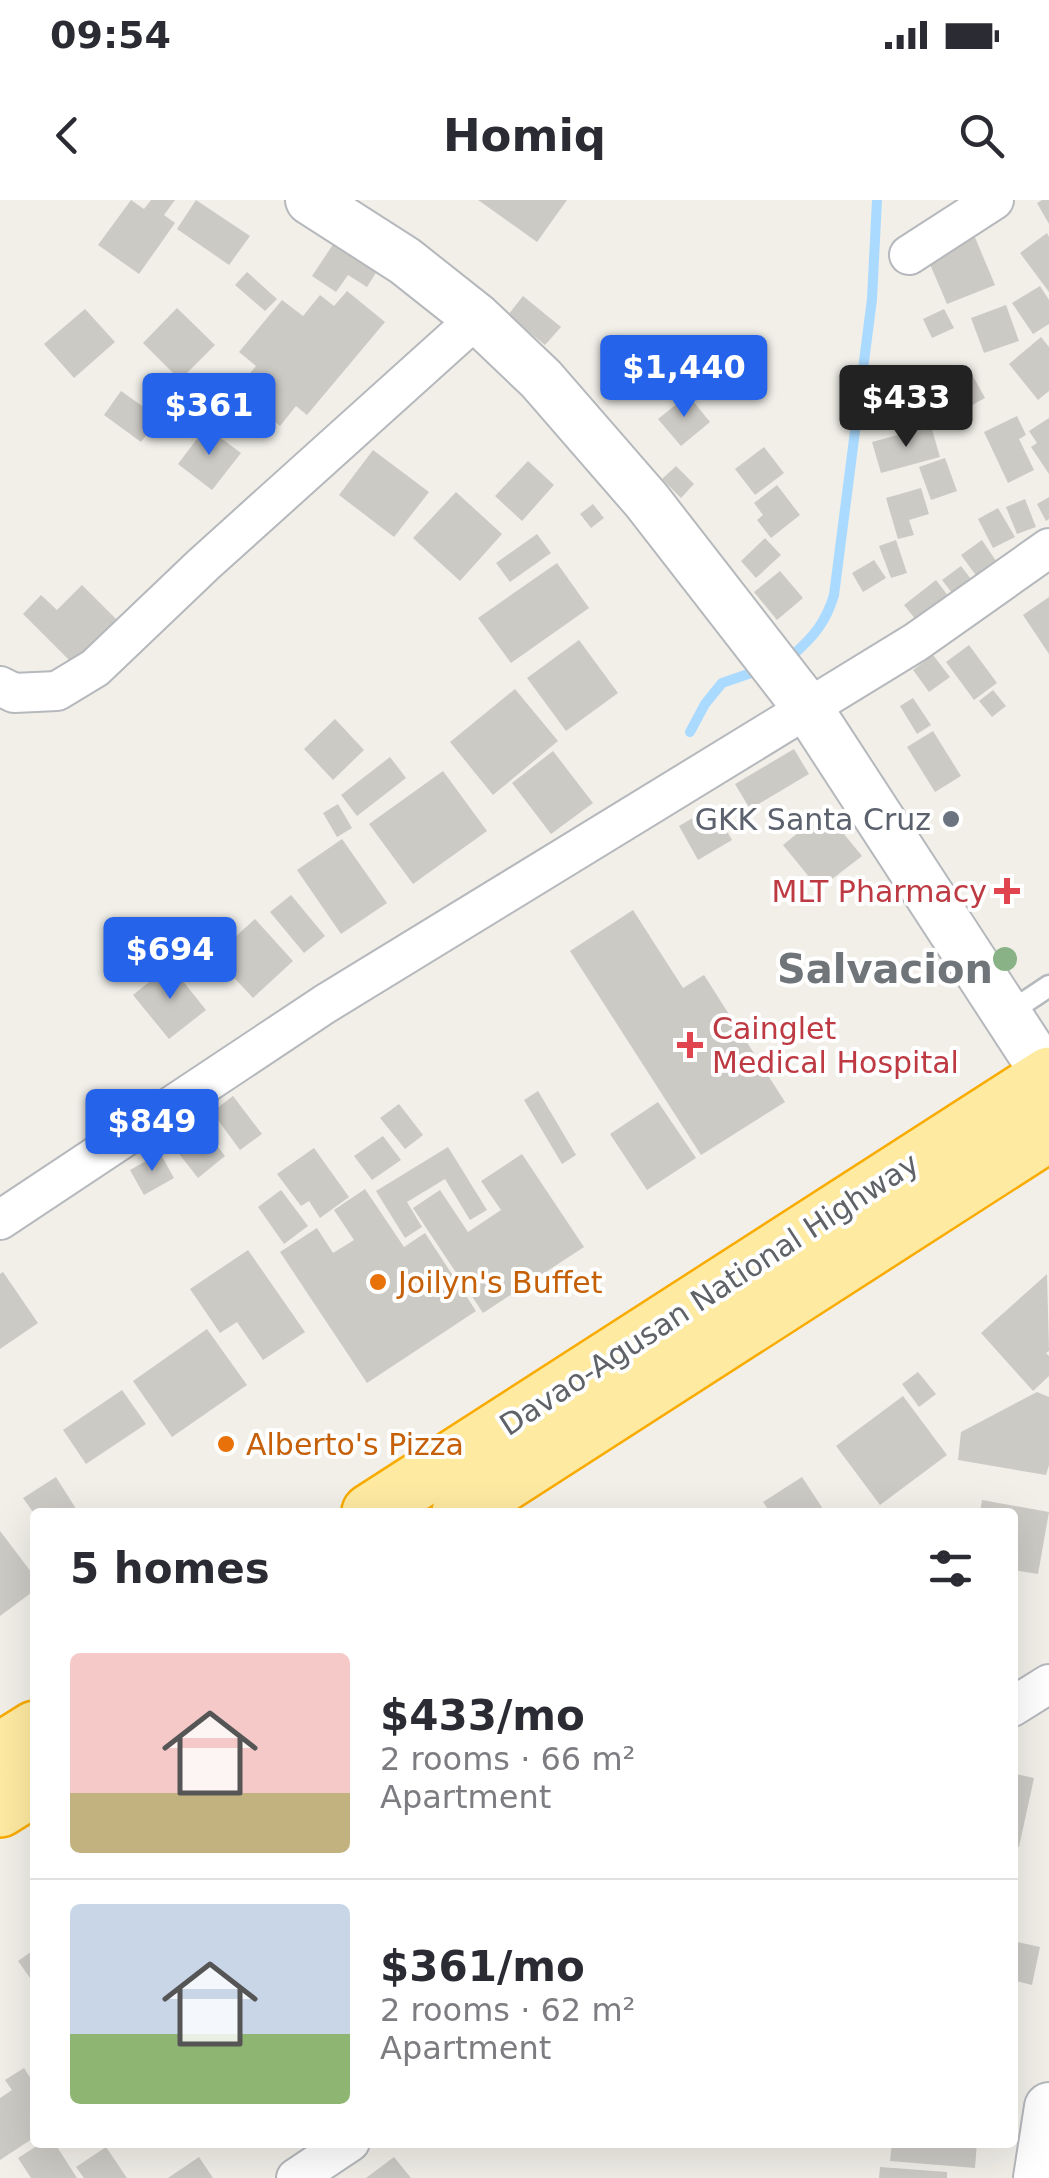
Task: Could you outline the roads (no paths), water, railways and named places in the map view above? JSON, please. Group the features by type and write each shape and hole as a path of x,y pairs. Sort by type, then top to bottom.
{"highway":[{"name":"Davao-Agusan National Highway","path":"465,1508 658,1356 1048,1077"},
{"name":"Davao-Agusan National Highway","path":"377,1508 658,1356 1049,1133"},
{"path":"0,1751 30,1731"},
{"path":"0,1809 30,1790"}],"street":[{"path":"310,200 405,261 477,318 541,379 647,501 806,707 1048,1077"},
{"path":"909,255 994,200"},
{"path":"0,686 14,692 56,691 95,668 204,564 477,318"},
{"path":"0,1220 326,1004 916,642 1049,548"},
{"path":"1018,1704 1049,1684"},
{"path":"1038,2178 1049,2107"},
{"path":"296,2178 341,2148"}],"lane":[{"path":"1006,1014 1049,986"}],"waterway":[{"path":"794,654 818,628 834,595 872,299 877,200"},
{"path":"690,732 722,683 754,672"}],"place":[{"name":"GKK Santa Cruz","path":"951,819"},
{"name":"MLT Pharmacy","path":"1007,891"},
{"name":"Cainglet Medical Hospital","path":"690,1045"},
{"name":"Joilyn's Buffet","path":"378,1282"},
{"name":"Alberto's Pizza","path":"226,1444"}],"district":[{"name":"Salvacion","path":"885,969"}]}
